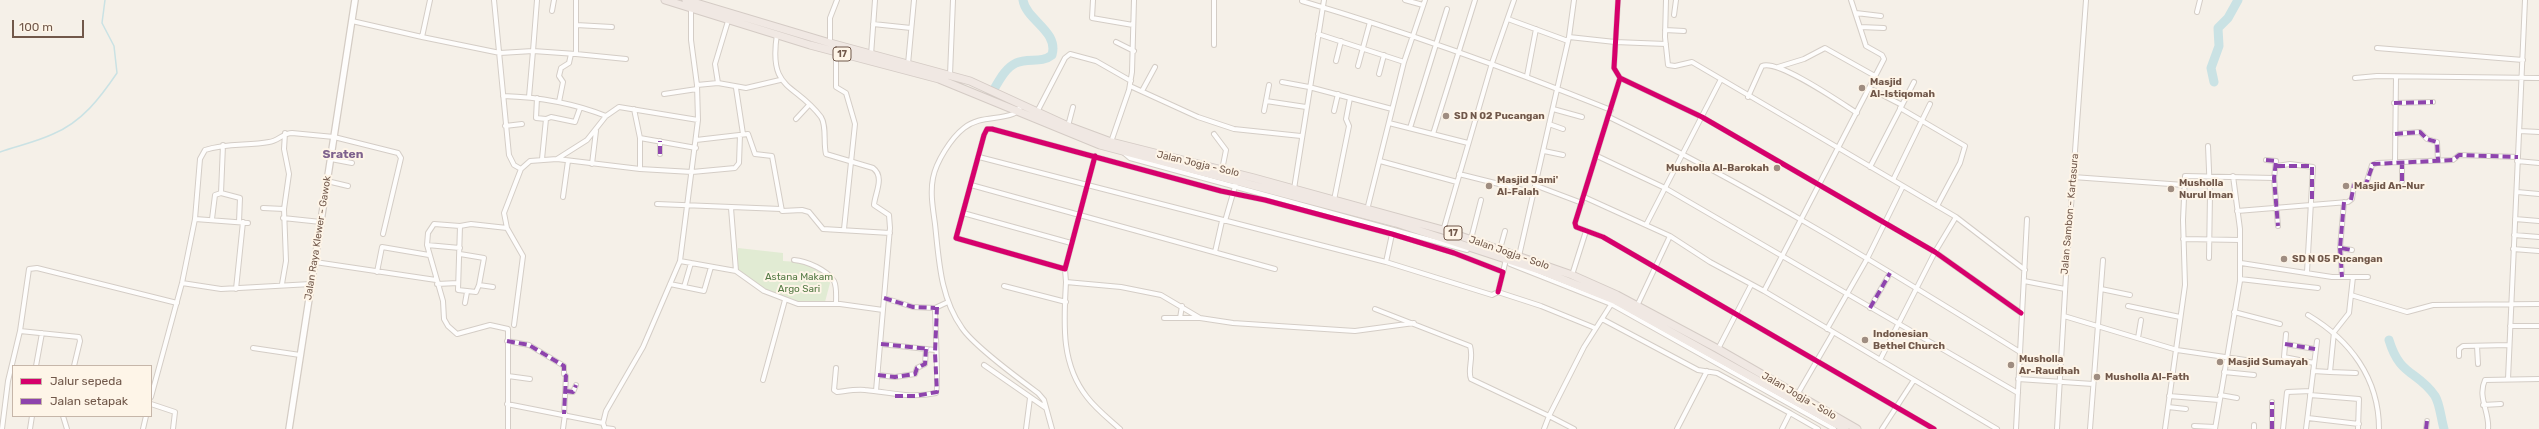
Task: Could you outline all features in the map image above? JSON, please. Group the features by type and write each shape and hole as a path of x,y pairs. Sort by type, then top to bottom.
{"highway":[{"name":"17","path":"665,0 675,2 728,21 836,52 908,64 950,75 1020,108"},
{"name":"17","path":"686,0 830,43 952,83 1020,108"},
{"name":"Jalan Jogja - Solo","path":"1020,108 1037,112 1068,126 1111,142 1222,170 1236,180 1294,189 1334,200 1367,212"},
{"name":"Jalan Jogja - Solo","path":"1020,108 1100,145 1367,212 1442,233 1471,239 1572,275 1845,429"},
{"name":"Jalan Jogja - Solo","path":"1442,233 1506,260 1614,300 1637,306 1716,355 1797,395 1857,429"}],"main road":[{"name":"Jalan Raya Klewer - Gawok","path":"289,429 355,0"}],"street":[{"path":"422,37 430,0"},
{"path":"494,0 509,155 514,165 521,169"},
{"path":"529,97 537,0"},
{"path":"552,11 554,0"},
{"path":"576,0 576,54"},
{"path":"830,43 830,18 837,0"},
{"path":"871,57 875,0"},
{"path":"908,64 914,0"},
{"path":"950,75 953,0"},
{"path":"1093,0 1092,18 1133,25"},
{"path":"1111,142 1130,83 1134,51 1134,0"},
{"path":"1214,0 1214,45"},
{"path":"1294,189 1301,136 1324,0"},
{"path":"1405,0 1423,5"},
{"path":"1367,212 1404,62 1425,0"},
{"path":"1432,134 1476,0"},
{"path":"1442,233 1492,63 1514,0"},
{"path":"1519,256 1537,186 1568,39 1574,0"},
{"path":"1618,0 1614,68 1620,78 1702,117 1935,252 2021,313"},
{"path":"1666,0 1665,30 1668,65 1675,66 1690,62 1720,81 1956,217 2026,270"},
{"path":"1674,15 1676,0"},
{"path":"1764,292 1857,113 1883,56 1866,46 1851,0"},
{"name":"Jalan Sambon - Kartasura","path":"2057,429 2065,289 2086,0"},
{"path":"2197,12 2200,0"},
{"path":"2508,379 2523,78 2525,0"},
{"path":"1302,1 1413,35 1459,53 1527,76 1611,110"},
{"path":"604,427 610,402 643,347 680,261 696,148 698,120 697,87 691,40 691,9"},
{"path":"1410,128 1447,9"},
{"path":"1856,13 1881,16"},
{"path":"1508,19 1568,39 1666,44"},
{"path":"352,21 500,53 533,51 626,59"},
{"path":"718,83 716,64 728,21"},
{"path":"1358,66 1370,22"},
{"path":"874,24 911,28"},
{"path":"576,25 612,27"},
{"path":"1860,27 1884,28"},
{"path":"1527,76 1536,29"},
{"path":"1665,30 1684,30"},
{"path":"777,34 774,52 780,80 809,105 822,121 826,154 869,167 878,172 879,181 874,205 890,216 890,233 876,391"},
{"path":"1318,34 1404,62"},
{"path":"1336,61 1341,41"},
{"path":"1116,42 1134,51"},
{"path":"1778,67 1804,59 1825,48 1875,76"},
{"path":"2377,48 2523,60"},
{"path":"836,52 836,86 846,93 855,124 844,229"},
{"path":"559,102 563,82 559,76 560,68 569,63 571,54"},
{"path":"1037,112 1065,58 1070,54 1096,61 1142,91 1198,117 1234,129 1301,136"},
{"path":"1379,74 1384,55"},
{"path":"1748,97 1762,66 1769,65 1778,67 1857,113"},
{"path":"1142,91 1155,67"},
{"path":"2395,162 2394,103 2396,77"},
{"path":"1620,78 1575,225 1603,237 1654,268 1934,429"},
{"path":"2354,78 2539,78"},
{"path":"664,94 718,83 736,88 758,86 780,80"},
{"path":"1646,225 1720,81"},
{"path":"1282,82 1338,94 1392,109"},
{"path":"1870,167 1914,82"},
{"path":"1264,111 1269,85"},
{"path":"514,325 522,256 507,228 505,207 521,169 526,162 542,159 557,159 640,169 692,172 738,166 742,134 736,88"},
{"path":"1869,88 1965,146 1960,163 1937,206"},
{"path":"1334,111 1338,94"},
{"path":"503,96 529,97 559,102 604,115"},
{"path":"536,98 536,118 546,119 550,117 574,122 580,108"},
{"path":"1334,200 1349,126 1346,119 1350,98"},
{"path":"1266,101 1306,107"},
{"path":"2394,103 2433,102"},
{"path":"1893,180 1930,104"},
{"path":"796,119 809,105"},
{"path":"557,159 587,140 596,130 604,115 619,107 698,120"},
{"path":"1068,126 1073,107"},
{"path":"1020,108 1010,116 982,120 965,127 948,148 936,168 932,184 933,203 941,278 947,303 966,334 1038,393 1045,404 1052,429"},
{"path":"634,109 640,138 640,169"},
{"path":"1553,109 1582,117"},
{"path":"1609,117 1683,153 1867,259 2020,352"},
{"path":"542,159 546,119"},
{"path":"1389,123 1468,143"},
{"path":"505,126 522,124"},
{"path":"1549,124 1563,129"},
{"path":"1065,269 958,240 956,238 985,130 988,129 1095,156 1233,194 1392,234 1454,253 1503,272"},
{"path":"592,164 596,130"},
{"path":"2520,131 2539,132"},
{"path":"2395,134 2420,132 2427,139 2434,139 2437,142 2438,160"},
{"path":"282,284 286,261 284,209 289,174 284,149 285,133"},
{"path":"152,393 182,283 195,219 198,172 203,152 223,145 266,143 274,141 285,133 334,137 395,152 400,156 383,234"},
{"path":"696,140 742,134 750,136 755,154 772,156 781,209"},
{"path":"1214,134 1226,150 1222,170"},
{"path":"640,138 696,148"},
{"path":"660,141 660,154"},
{"path":"221,193 223,145"},
{"path":"2208,146 2210,176 2209,258"},
{"path":"1544,151 1563,155"},
{"path":"2237,211 2276,206 2344,202 2351,200 2354,185 2367,183 2373,164 2454,159 2462,155 2518,159 2539,163"},
{"path":"979,156 1386,262 1492,295 1498,292 1541,306 1595,328"},
{"path":"1095,156 1065,269 1065,337 1068,361 1084,394 1120,429"},
{"path":"1597,156 1665,188 2018,393"},
{"path":"331,159 352,163"},
{"path":"2266,160 2275,160 2277,166 2274,178 2278,226"},
{"path":"563,197 568,161"},
{"path":"1380,161 1456,182"},
{"path":"2402,162 2402,181"},
{"path":"2277,166 2312,166 2312,203 2307,272"},
{"path":"1459,174 1535,193"},
{"path":"2165,429 2177,350 2185,281 2183,239 2184,185 2186,175 2274,178"},
{"path":"2194,426 2215,428 2240,282 2240,240 2233,176"},
{"path":"2073,177 2184,185"},
{"path":"1214,252 1233,194 1236,180 1506,260 1498,292"},
{"path":"327,181 348,186"},
{"path":"971,185 1275,269"},
{"path":"1537,186 1582,203"},
{"path":"1827,328 1867,259 1903,186"},
{"path":"2517,192 2539,194"},
{"path":"212,220 215,195 221,193 240,198 241,222 236,289"},
{"path":"1584,197 1670,236 1914,380 1991,428 1997,429"},
{"path":"1471,239 1481,200"},
{"path":"2342,277 2340,248 2344,202"},
{"path":"657,204 781,209 783,212 799,210 809,212 821,228 890,233"},
{"path":"262,208 284,209"},
{"path":"731,208 736,271"},
{"path":"963,214 1071,243"},
{"path":"1880,360 1935,252 1956,217"},
{"path":"284,218 321,222"},
{"path":"195,219 248,223"},
{"path":"2016,429 2021,313 2026,270 2027,219"},
{"path":"2515,219 2539,221"},
{"path":"507,228 471,224 460,226 434,224 428,233 427,245 436,282 443,301 444,319 454,333 459,334 495,325 508,329 508,429"},
{"path":"460,226 458,290 477,292 484,258 460,254"},
{"path":"1572,275 1586,231"},
{"path":"1500,249 1504,232"},
{"path":"1386,262 1392,234"},
{"path":"2514,235 2539,237"},
{"path":"1637,306 1670,236"},
{"path":"2183,239 2240,240"},
{"path":"427,245 460,248"},
{"path":"377,272 382,247 429,255"},
{"path":"2340,248 2352,250"},
{"path":"2514,249 2539,251"},
{"path":"794,260 805,262 832,279 835,285 836,304"},
{"path":"2090,429 2103,260"},
{"path":"680,261 736,271 764,291 784,300 798,304 836,304 883,310"},
{"path":"315,262 436,282 458,283"},
{"path":"684,287 691,263"},
{"path":"2241,263 2342,277 2368,277"},
{"path":"670,284 704,291 712,267"},
{"path":"13,365 20,331 28,272 33,268 177,303"},
{"path":"1870,308 1890,273"},
{"path":"2330,372 2334,332 2348,315 2353,277"},
{"path":"2024,281 2065,289"},
{"path":"1066,282 1121,288 1161,295 1200,318"},
{"path":"2240,282 2318,288"},
{"path":"182,283 236,289 282,284 311,284"},
{"path":"479,285 494,287"},
{"path":"1752,285 1716,355 1834,429"},
{"path":"1004,286 1066,302"},
{"path":"2101,289 2130,295"},
{"path":"466,303 467,292"},
{"path":"2351,295 2409,312 2433,305 2539,304"},
{"path":"884,298 913,307 936,308 947,303"},
{"path":"763,380 784,300"},
{"path":"1544,429 1549,416 1595,328 1614,300"},
{"path":"1180,318 1182,306"},
{"path":"2128,306 2180,317"},
{"path":"836,368 835,392 876,391 901,396 936,394 938,381 935,350 936,308"},
{"path":"1375,309 1470,346 1473,358 1469,374 1473,380 1574,429"},
{"path":"2234,312 2280,324"},
{"path":"2308,315 2334,332 2364,368 2377,407 2379,429"},
{"path":"2064,316 2177,350 2273,364"},
{"path":"1164,318 1200,318 1355,331 1414,323"},
{"path":"1602,319 1698,370 1716,373 1818,429"},
{"path":"2138,338 2141,320"},
{"path":"2510,326 2539,326"},
{"path":"20,331 79,337 80,341 74,365"},
{"path":"36,365 42,333"},
{"path":"1797,395 1833,333"},
{"path":"2286,334 2285,357 2314,363"},
{"path":"507,341 529,345 564,366 566,391 562,429"},
{"path":"2306,429 2316,341"},
{"path":"881,344 935,350"},
{"path":"2285,344 2315,348"},
{"path":"2459,356 2460,347 2509,345"},
{"path":"2477,346 2478,364"},
{"path":"253,348 300,355"},
{"path":"878,375 895,377 915,374 917,368 925,364 926,349"},
{"path":"984,365 1030,398 1045,404"},
{"path":"2,429 12,369"},
{"path":"1677,429 1707,371"},
{"path":"2313,371 2356,373"},
{"path":"2224,372 2254,375"},
{"path":"508,376 530,379"},
{"path":"2018,379 2093,384"},
{"path":"2488,429 2483,405 2482,387 2485,380 2539,379"},
{"path":"1882,429 1914,380"},
{"path":"566,391 573,392 576,385"},
{"path":"2283,429 2287,392 2310,393 2359,399 2358,427 2308,418"},
{"path":"7,393 12,394"},
{"path":"2220,395 2237,398"},
{"path":"2170,396 2219,400"},
{"path":"1026,429 1030,398"},
{"path":"2272,402 2272,429"},
{"path":"152,404 175,412 173,429"},
{"path":"507,404 564,414 613,429"},
{"path":"2483,405 2501,404"},
{"path":"2168,408 2186,409"},
{"path":"1782,429 1790,413"},
{"path":"30,429 32,417"},
{"path":"63,417 67,429"},
{"path":"144,429 146,417"},
{"path":"2426,429 2427,421"}],"green space":[{"name":"Astana Makam Argo Sari","path":"738,248 783,253 783,261 802,263 818,270 829,278 830,283 825,302 795,302 762,289 736,270"}],"waterway":[{"path":"0,152 47,137 73,123 90,108 117,73 114,46 102,23 105,0"},
{"path":"989,97 1004,73 1011,66 1021,61 1039,60 1048,58 1052,55 1053,47 1051,39 1047,32 1030,14 1025,7 1023,0"},
{"path":"2214,82 2211,68 2219,46 2218,28 2228,18 2238,0"},
{"path":"2389,340 2398,361 2409,372 2422,381 2437,399 2444,429"}],"marked path":[{"path":"2394,103 2433,102"},
{"path":"2395,134 2420,132 2427,139 2437,142 2438,160"},
{"path":"660,141 660,154"},
{"path":"2351,200 2354,185 2366,184 2373,164 2453,160 2459,155 2518,157"},
{"path":"2266,160 2276,161 2274,178 2278,226"},
{"path":"2402,162 2402,181"},
{"path":"2277,166 2312,166 2312,203"},
{"path":"2344,202 2340,248 2352,250"},
{"path":"2340,248 2342,277"},
{"path":"1870,308 1890,273"},
{"path":"884,298 913,307 935,308"},
{"path":"895,396 915,396 937,392 935,353 937,307"},
{"path":"507,341 529,345 564,366 564,374 566,376 564,414"},
{"path":"881,344 929,349"},
{"path":"2285,344 2315,349"},
{"path":"878,375 895,377 915,374 917,368 925,364 926,349"},
{"path":"566,391 573,392 576,385"},
{"path":"2272,402 2272,429"},
{"path":"2426,429 2427,421"}],"cycle path":[{"path":"1618,0 1614,68 1620,78 1702,117 1935,252 2021,313"},
{"path":"1620,78 1575,223 1576,227 1603,237 1934,429"},
{"path":"1095,156 1065,269 956,238 984,135 987,129 992,129 1221,191 1265,200 1392,234 1454,253 1503,272 1498,292"}],"place":[{"name":"Masjid Al-Istiqomah","path":"1862,88"},
{"name":"SD N 02 Pucangan","path":"1446,116"},
{"name":"Musholla Al-Barokah","path":"1777,168"},
{"name":"Masjid Jami' Al-Falah","path":"1489,186"},
{"name":"Masjid An-Nur","path":"2346,186"},
{"name":"Musholla Nurul Iman","path":"2171,189"},
{"name":"SD N 05 Pucangan","path":"2284,259"},
{"name":"Indonesian Bethel Church","path":"1865,340"},
{"name":"Masjid Sumayah","path":"2220,362"},
{"name":"Musholla Ar-Raudhah","path":"2011,365"},
{"name":"Musholla Al-Fath","path":"2097,377"}],"district":[{"name":"Sraten","path":"343,155"}]}
